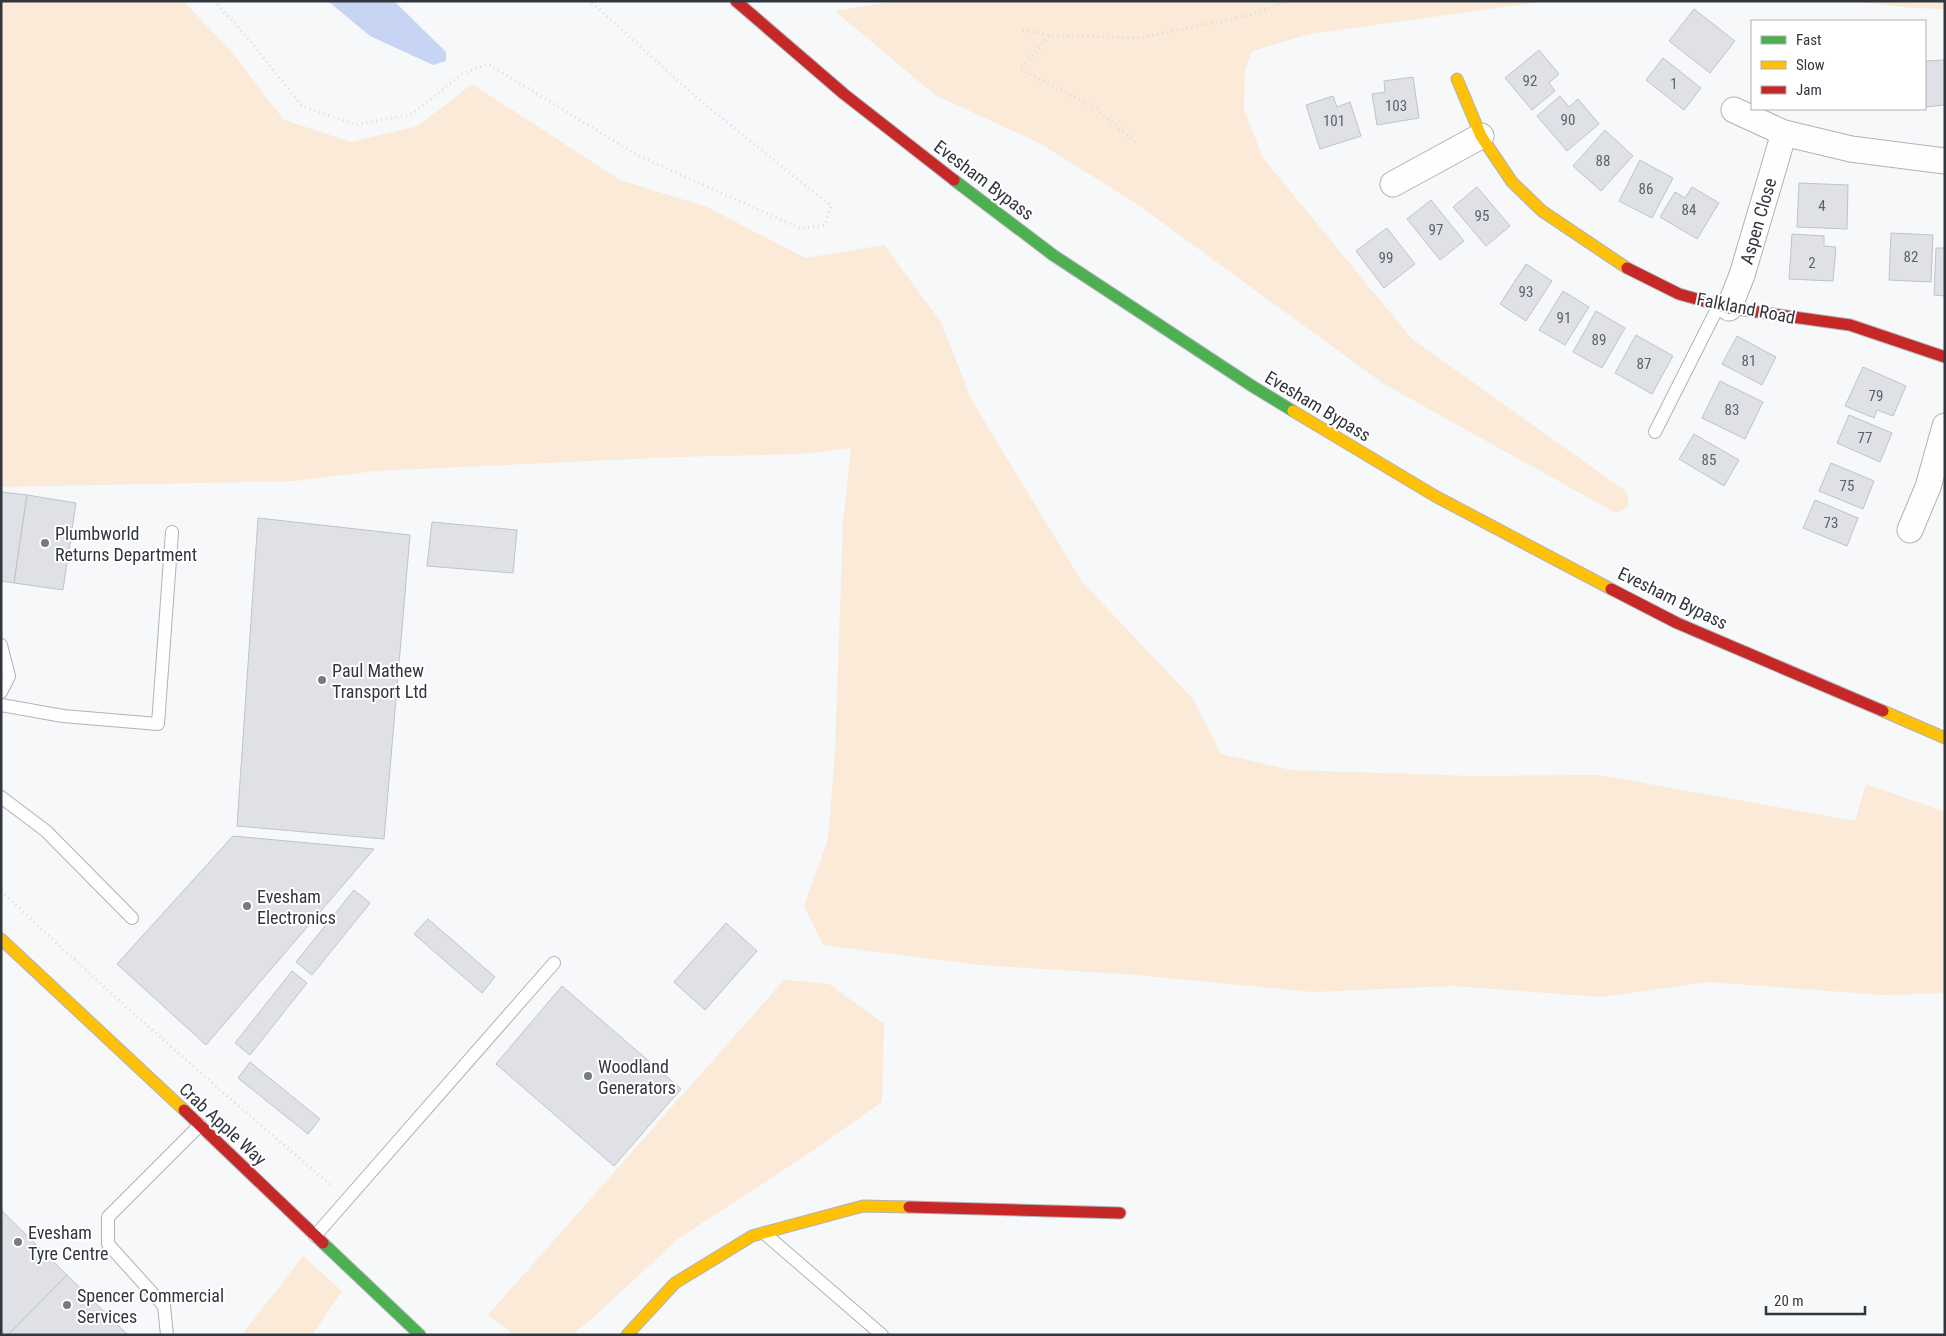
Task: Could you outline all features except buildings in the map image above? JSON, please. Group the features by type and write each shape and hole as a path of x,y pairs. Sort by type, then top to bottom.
{"main road":[{"name":"Evesham Bypass","path":"736,1 844,94 1046,249 1252,386 1435,496 1677,623 1945,738"},
{"name":"Falkland Road","path":"1457,79 1481,136 1512,182 1542,212 1624,267 1679,294 1724,306 1850,325 1945,358"},
{"name":"Crab Apple Way","path":"1,939 200,1124 420,1335"},
{"path":"627,1335 675,1283 752,1236 863,1206 1120,1212"}],"street":[{"path":"1734,110 1784,133 1851,149 1945,161"},
{"name":"Aspen Close","path":"1724,306 1742,275 1784,133"},
{"path":"1393,184 1481,136"},
{"path":"1910,530 1936,490 1945,426"}],"lane":[{"path":"1655,432 1724,306"},
{"path":"1,705 64,716 158,724 172,532"},
{"path":"1,645 9,676 1,692"},
{"path":"1,797 46,831 132,918"},
{"path":"315,1236 554,963"},
{"path":"166,1335 164,1306 108,1244 108,1217 200,1124"},
{"path":"764,1233 882,1335"}],"path":[{"path":"214,1 247,37 302,106 356,125 412,114 462,74 488,64 637,155 801,229 825,225 831,206 698,99 590,1"},
{"path":"1023,30 1050,35 1140,38 1249,15 1287,1"},
{"path":"1050,35 1020,69 1094,107 1138,144"},
{"path":"1,891 231,1102 347,1199"}],"shaded area":[{"path":"1,1 183,1 230,50 284,120 351,142 418,126 472,84 620,180 707,207 805,258 884,245 941,322 971,399 1082,582 1193,699 1221,754 1291,770 1471,776 1599,775 1855,821 1866,784 1945,812 1945,993 1884,995 1708,982 1601,997 1453,986 1313,992 1136,975 979,965 823,945 804,906 828,839 835,752 843,521 851,448 802,454 677,457 375,471 295,481 1,487"},
{"path":"898,1 1547,1 1310,34 1252,51 1245,71 1244,109 1263,158 1412,339 1627,492 1629,506 1616,513 1384,384 1134,202 1039,143 935,95 835,11"},
{"path":"1851,1 1945,1 1945,9 1911,8"},
{"path":"784,980 829,984 884,1024 882,1102 808,1154 679,1238 572,1335 515,1335 488,1315"},
{"path":"303,1256 342,1291 312,1335 242,1335"}],"water":[{"path":"328,1 394,1 446,52 446,61 433,65 370,36"}],"traffic: fast":[{"path":"954,180 1053,255 1293,411"},
{"path":"323,1243 420,1335"}],"traffic: slow":[{"path":"1457,79 1481,136 1512,182 1542,211 1627,268"},
{"path":"1293,411 1435,496 1611,589"},
{"path":"1883,711 1945,738"},
{"path":"1,939 184,1110"},
{"path":"627,1335 675,1283 752,1236 863,1206 909,1207"}],"traffic: jam":[{"path":"736,1 844,94 954,180"},
{"path":"1627,268 1679,294 1729,308 1850,325 1945,357"},
{"path":"1611,589 1677,623 1883,711"},
{"path":"184,1110 323,1243"},
{"path":"909,1207 1120,1213"}],"place":[{"name":"Plumbworld Returns Department","path":"45,543"},
{"name":"Paul Mathew Transport Ltd","path":"322,680"},
{"name":"Evesham Electronics","path":"247,906"},
{"name":"Woodland Generators","path":"588,1076"},
{"name":"Evesham Tyre Centre","path":"18,1242"},
{"name":"Spencer Commercial Services","path":"67,1305"}]}
